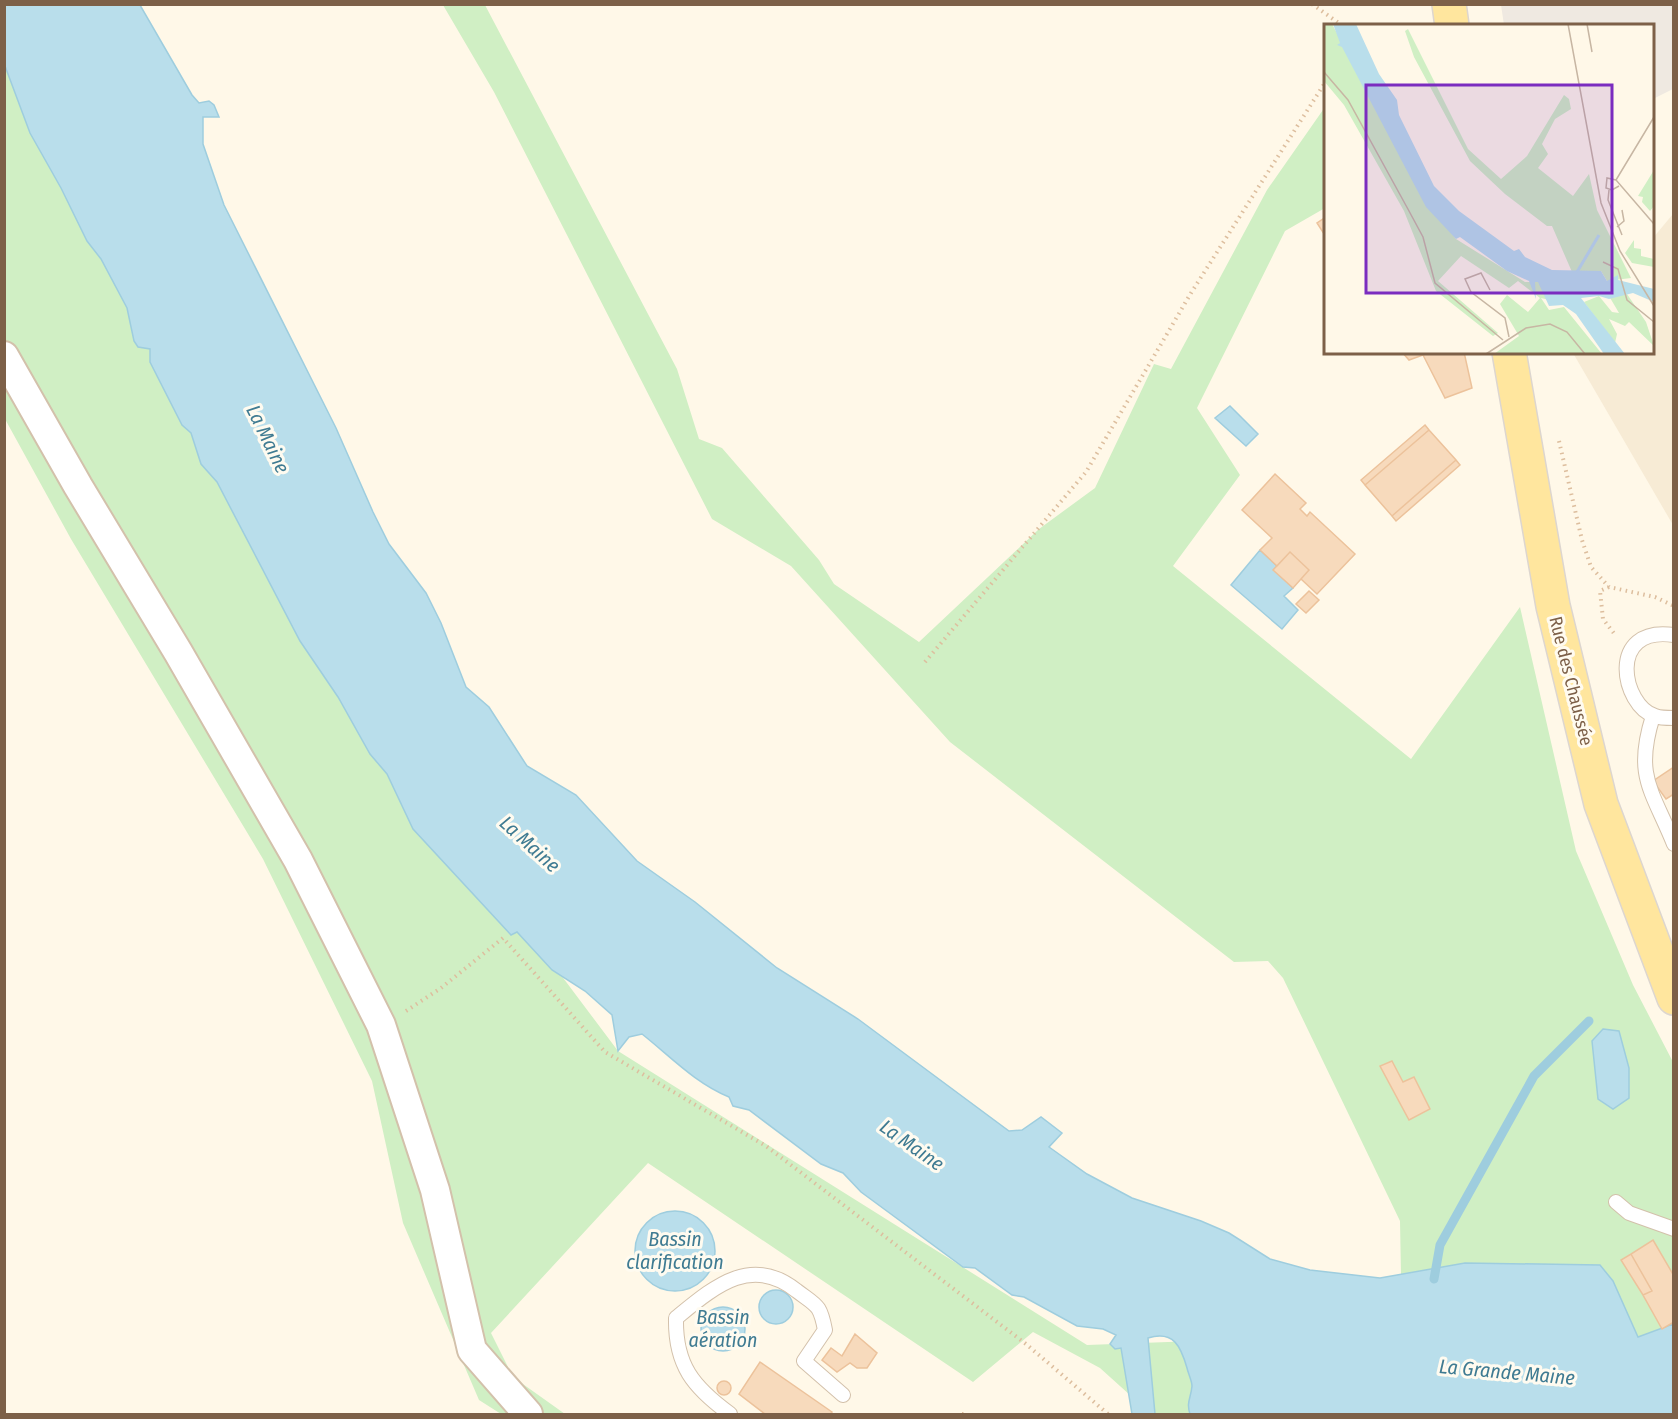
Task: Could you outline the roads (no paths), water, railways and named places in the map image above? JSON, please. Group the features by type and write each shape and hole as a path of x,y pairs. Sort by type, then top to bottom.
{"main road":[{"path":"1449,4 1452,24"},
{"name":"Rue des Chaussée","path":"1509,354 1552,606 1601,804 1674,998"}],"street":[{"path":"4,356 298,860 381,1025 435,1190 472,1350 528,1414"}],"lane":[{"path":"1674,635 1658,632 1642,636 1629,654 1626,665 1630,686 1637,701 1653,716 1674,718"},
{"path":"1653,716 1645,741 1643,764 1648,786 1674,844"},
{"path":"1616,1202 1629,1213 1674,1229"},
{"path":"730,1414 685,1371 675,1343 676,1318 701,1297 733,1278 758,1273 783,1280 816,1302 821,1310 825,1330 804,1361 843,1395"}],"water":[{"path":"5,5 140,5 192,95 199,103 209,101 214,105 219,117 203,117 203,144 224,205 336,428 389,544 426,593 441,623 466,687 489,707 527,766 576,795 637,861 695,902 777,968 858,1019 1009,1131 1022,1130 1041,1117 1062,1133 1049,1147 1087,1174 1132,1198 1229,1233 1270,1259 1310,1270 1380,1278 1465,1263 1600,1265 1613,1281 1638,1337 1673,1324 1673,1414 1190,1414 1192,1384 1182,1353 1170,1338 1157,1336 1148,1338 1155,1414 1132,1414 1121,1348 1115,1349 1110,1344 1116,1335 1103,1329 1077,1326 1024,1297 1012,1295 975,1268 963,1267 861,1192 843,1173 821,1164 749,1110 733,1106 729,1097 694,1077 642,1034 629,1037 618,1051 612,1015 585,991 552,970 517,932 511,935 413,829 387,774 370,754 338,697 300,641 217,482 201,464 191,433 182,425 150,362 150,349 138,347 134,341 127,308 101,259 87,241 30,133 5,66"},
{"path":"1230,406 1258,434 1246,446 1215,418"},
{"path":"1260,550 1277,566 1274,570 1293,588 1284,596 1298,610 1282,629 1231,585"},
{"path":"1603,1029 1619,1031 1629,1068 1629,1098 1613,1109 1598,1099 1592,1041"},
{"name":"Bassin clarification","path":"675,1211 690,1214 703,1223 712,1236 715,1251 712,1266 703,1279 690,1288 675,1291 660,1288 647,1279 638,1266 635,1251 638,1236 647,1223 660,1214"},
{"path":"776,1290 788,1295 793,1307 788,1319 776,1324 764,1319 759,1307 764,1295"},
{"name":"Bassin aération","path":"723,1307 732,1308 739,1313 744,1320 744,1338 739,1345 732,1350 723,1351 714,1350 707,1345 702,1338 701,1329 702,1320 707,1313 714,1308"}],"waterway":[{"path":"1434,1279 1440,1245 1534,1076 1589,1021"}],"water label":[{"name":"La Maine","path":"268,439"},
{"name":"La Maine","path":"530,844"},
{"name":"La Maine","path":"912,1145"},
{"name":"La Grande Maine","path":"1507,1372"}]}
